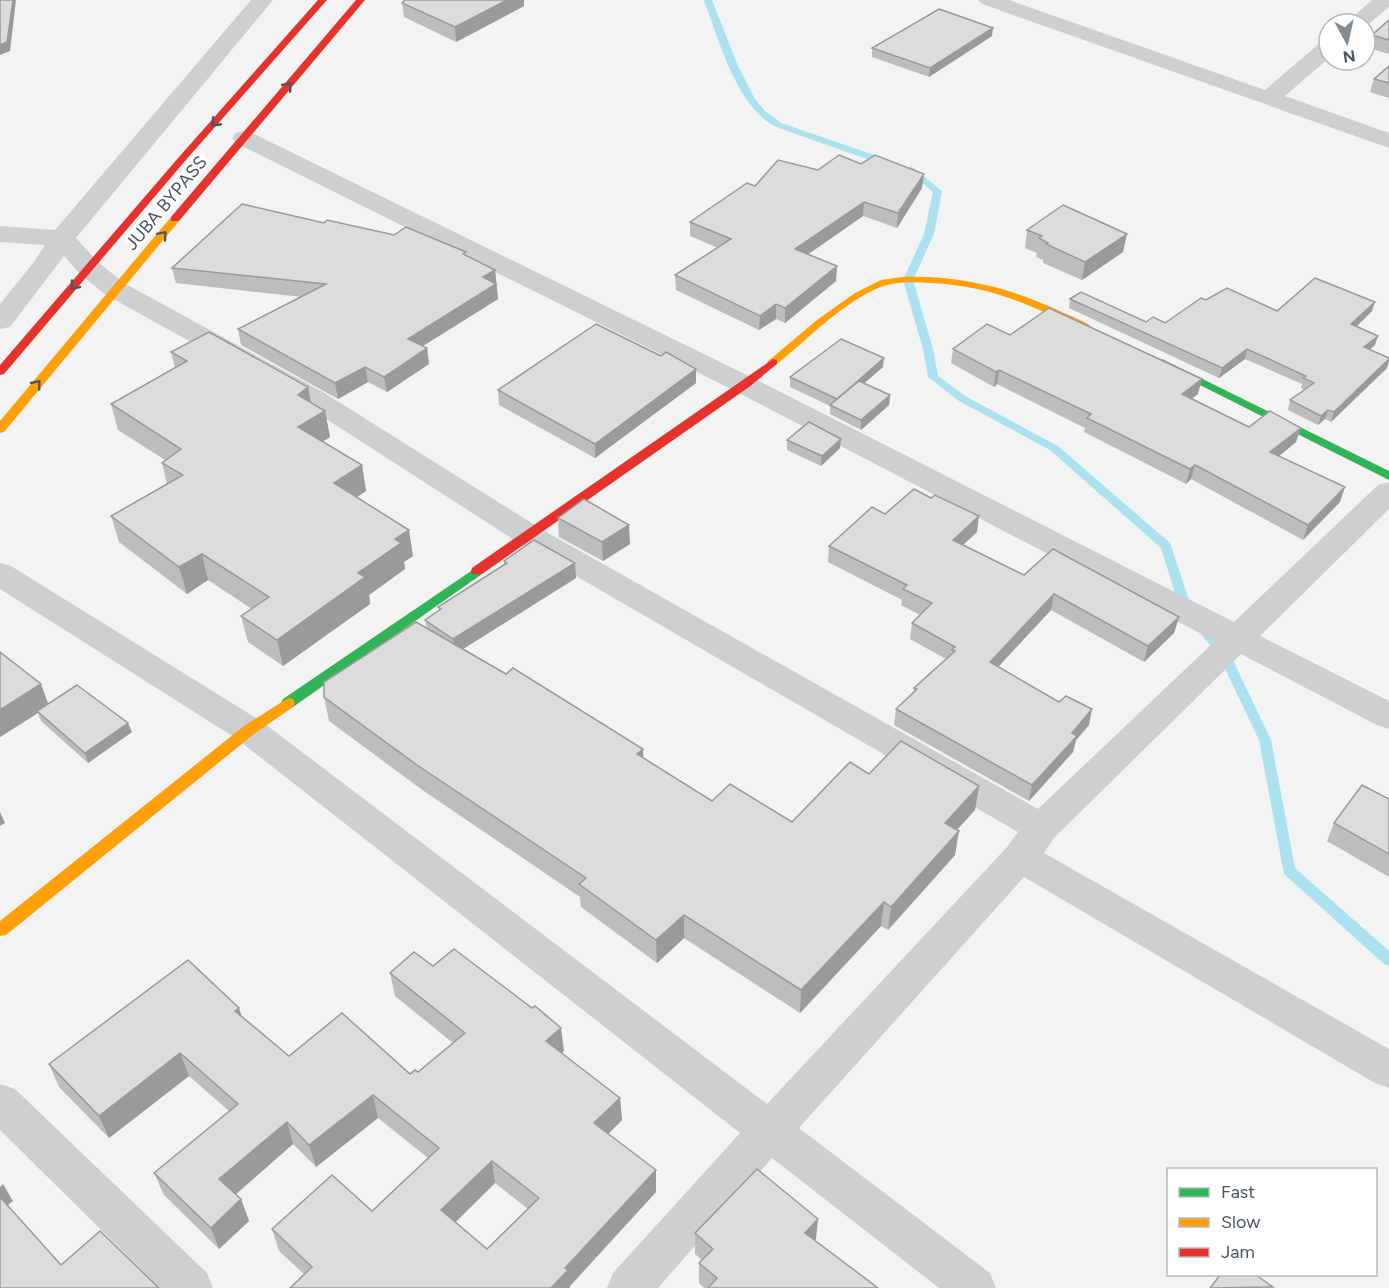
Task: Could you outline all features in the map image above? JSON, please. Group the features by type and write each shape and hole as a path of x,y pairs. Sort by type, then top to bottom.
{"main road":[{"name":"JUBA BYPASS","path":"0,372 323,0"},
{"name":"JUBA BYPASS","path":"0,429 115,289 361,0"},
{"path":"0,930 249,730 745,385 840,308 874,286 908,280 943,280 1011,294 1095,332"},
{"path":"1148,356 1263,411 1389,476"}],"street":[{"path":"0,321 45,266 62,238 262,0"},
{"path":"989,0 1389,141"},
{"path":"1038,17 1061,0"},
{"path":"1370,12 1384,0"},
{"path":"1269,98 1317,57"},
{"path":"1346,126 1389,160"},
{"path":"244,138 745,385 1389,716"},
{"path":"0,234 62,238 89,268 115,289 313,398 530,536 1030,843 1389,1070"},
{"path":"629,1288 1030,843 1224,654 1237,637 1389,492"},
{"path":"0,574 249,730 974,1288"},
{"path":"0,1102 191,1288"}],"building":[{"path":"0,0 13,0 7,42 0,45"},
{"path":"405,0 507,0 455,27 402,3"},
{"path":"939,9 993,28 930,68 872,48"},
{"path":"1389,20 1389,40 1377,36 1377,31"},
{"path":"1389,66 1389,83 1374,79"},
{"path":"839,155 861,164 875,155 924,174 898,213 864,202 795,249 837,266 785,308 776,304 760,316 675,275 731,239 690,222 747,183 755,186 778,160 818,170"},
{"path":"242,204 324,223 327,220 394,235 406,227 466,252 463,254 495,270 483,277 496,284 408,339 427,348 384,377 365,367 335,383 238,329 326,284 172,268"},
{"path":"1063,205 1127,234 1085,262 1046,244 1048,243 1039,238 1042,236 1027,230"},
{"path":"1315,278 1375,302 1351,324 1378,336 1364,347 1389,358 1334,412 1328,410 1321,416 1290,400 1314,383 1303,378 1306,376 1247,349 1222,368 1070,299 1081,292 1146,322 1153,317 1165,323 1201,298 1206,300 1227,288 1277,311"},
{"path":"1049,308 1202,379 1182,394 1249,427 1270,411 1301,428 1270,452 1345,487 1308,525 1195,465 1190,469 1087,418 1091,414 999,370 996,372 953,349 987,324 1010,335"},
{"path":"596,324 661,356 666,352 696,369 595,444 498,390"},
{"path":"209,332 308,387 298,395 325,411 298,427 362,465 334,483 409,530 395,539 401,543 358,573 365,577 277,640 241,616 269,597 202,554 179,567 111,516 183,475 162,463 181,449 111,404 187,361 171,352"},
{"path":"841,339 884,358 837,399 790,377"},
{"path":"859,381 890,395 861,420 830,405"},
{"path":"809,422 841,439 822,456 787,440"},
{"path":"914,489 931,498 935,495 979,516 953,540 1024,575 1053,549 1179,617 1148,646 1054,594 990,662 1059,702 1066,696 1092,709 1072,733 1077,736 1032,785 896,709 917,689 914,688 955,651 952,650 955,647 912,623 932,603 903,589 907,585 829,546 872,507 885,514"},
{"path":"584,499 629,525 602,542 558,518"},
{"path":"534,540 575,563 453,639 425,620 441,609 438,607 507,563 504,561"},
{"path":"416,622 506,674 513,668 643,749 637,754 712,801 730,784 792,822 850,762 869,774 901,741 979,786 945,823 959,831 891,907 884,902 801,990 684,915 656,940 579,884 586,878 417,765 324,697 324,682"},
{"path":"0,652 41,684 0,710"},
{"path":"77,685 128,723 85,753 37,711"},
{"path":"1362,785 1389,799 1389,854 1334,823"},
{"path":"454,949 532,1008 535,1006 561,1028 546,1041 620,1098 594,1123 656,1170 565,1268 568,1270 551,1288 290,1288 312,1267 272,1229 332,1175 372,1211 439,1148 373,1095 309,1145 287,1122 219,1179 241,1199 211,1228 154,1173 238,1104 180,1053 99,1116 49,1064 188,960 239,1008 235,1011 289,1056 342,1013 410,1074 415,1070 418,1072 465,1033 390,973 414,952 433,966","holes":["492,1161 539,1198 487,1249 441,1210"]},
{"path":"757,1169 818,1219 805,1233 878,1288 708,1288 717,1278 699,1263 713,1249 695,1233"},
{"path":"0,1197 61,1265 100,1231 159,1288 0,1288"},
{"path":"1219,1276 1257,1276 1273,1287 1210,1288"}],"waterway":[{"path":"708,0 742,84 762,113 778,125 886,162"},
{"path":"911,169 938,191 929,234 908,280 928,349 933,377 963,399 1054,448 1166,546 1186,609"},
{"path":"1201,627 1224,654 1265,740 1289,870 1389,960"}],"traffic: fast":[{"path":"1162,362 1389,476"},
{"path":"288,703 477,571"}],"traffic: slow":[{"path":"0,429 175,219"},
{"path":"773,362 859,295 885,282 902,280 941,280 998,290 1031,302 1087,328"},
{"path":"0,930 249,730 288,703"}],"traffic: jam":[{"path":"0,372 182,159 323,0"},
{"path":"175,219 361,0"},
{"path":"477,571 745,385 773,362"}]}
